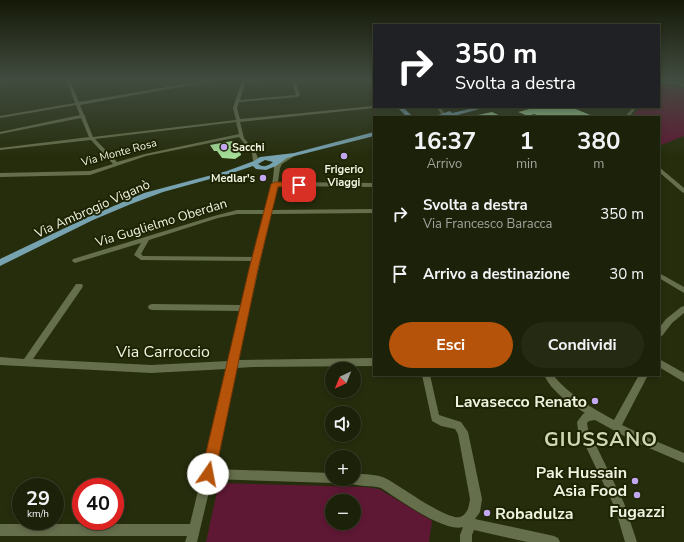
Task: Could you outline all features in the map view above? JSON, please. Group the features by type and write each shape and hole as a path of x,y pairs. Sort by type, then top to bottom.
{"main road":[{"path":"401,108 408,116"},
{"path":"445,116 471,108"},
{"path":"445,116 480,108"},
{"path":"274,164 294,155 373,134"},
{"path":"256,162 256,166 266,168"},
{"name":"Via Ambrogio Viganò","path":"0,263 98,215 131,201 159,191 219,175 256,162 274,164"},
{"name":"Via Ambrogio Viganò","path":"219,175 266,168 274,164"}],"street":[{"path":"0,117 71,105"},
{"path":"80,105 92,138 116,164"},
{"path":"191,542 208,474 256,259 275,184 274,164 254,153 243,140 235,108 236,105"},
{"path":"0,149 238,120 373,107"},
{"path":"439,108 445,116"},
{"path":"628,116 634,108"},
{"path":"0,133 84,116"},
{"name":"Via Monte Rosa","path":"0,175 86,173 145,154 241,135"},
{"path":"254,153 256,162"},
{"path":"660,170 684,191"},
{"path":"275,184 373,185"},
{"name":"Via Guglielmo Oberdan","path":"76,261 242,211 373,211"},
{"path":"146,239 137,255 140,258 256,259"},
{"path":"660,276 684,290"},
{"path":"26,362 79,286"},
{"path":"152,307 245,308"},
{"path":"660,333 669,321 684,309"},
{"name":"Via Carroccio","path":"0,361 151,369 252,363 373,362"},
{"path":"660,364 684,378"},
{"path":"361,480 378,481 437,516 451,522 458,523 465,520 474,512 476,499 462,428 454,423 441,422 435,418 426,376"},
{"path":"616,426 643,376"},
{"path":"549,377 560,391 596,415 636,439 684,458"},
{"path":"581,405 636,439"},
{"path":"581,405 584,430 620,507 632,542"},
{"path":"582,422 588,416 596,415"},
{"path":"208,474 325,478"},
{"path":"466,542 466,534 472,524 554,542"},
{"path":"0,530 194,530"}],"shaded area":[{"path":"660,105 684,105 684,136 661,145 660,116 632,116 640,108 660,108"},
{"path":"219,483 365,487 379,489 432,521 429,542 206,542"}],"building":[{"path":"533,108 573,108 593,116 539,116 534,114 528,116 518,112"},
{"path":"492,112 501,116 478,116"},
{"name":"Sacchi","path":"232,141 241,154 235,159 222,158 210,145"}],"place":[{"name":"Sacchi","path":"224,147"},
{"name":"Frigerio Viaggi","path":"344,156"},
{"name":"Medlar's","path":"263,178"},
{"name":"Lavasecco Renato","path":"595,401"},
{"name":"Pak Hussain Asia Food","path":"635,481"},
{"name":"Fugazzi","path":"637,495"},
{"name":"Robadulza","path":"487,513"}],"district":[{"name":"GIUSSANO","path":"601,439"}],"route":[{"path":"208,474 254,269 275,184 299,185"}]}
